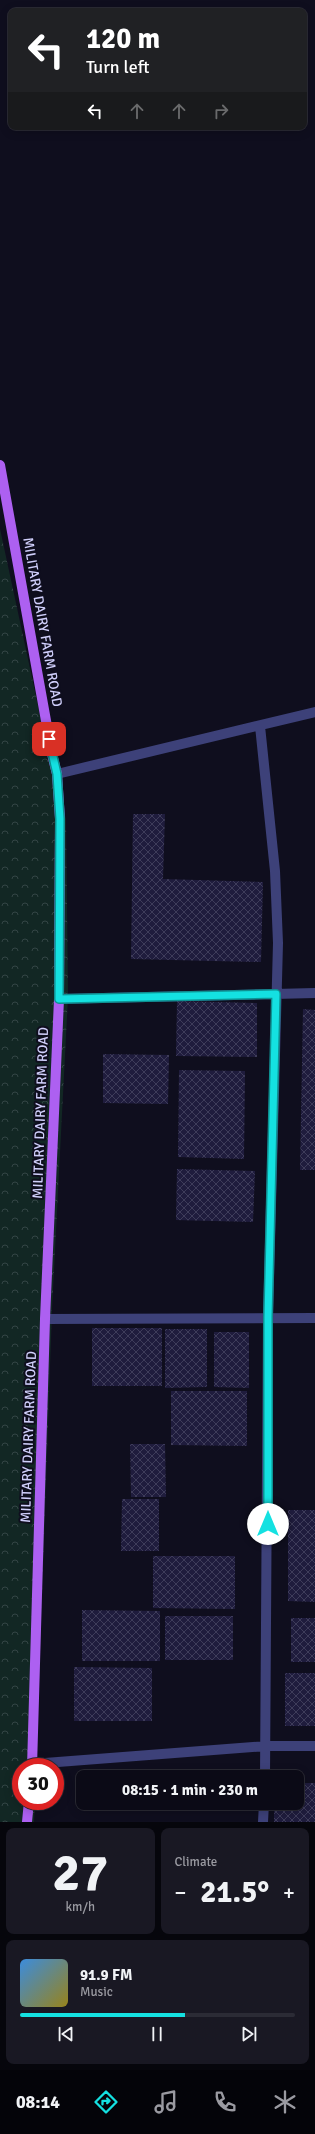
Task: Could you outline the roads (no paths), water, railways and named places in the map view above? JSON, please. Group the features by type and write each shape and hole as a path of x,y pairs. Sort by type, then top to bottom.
{"main road":[{"name":"MILITARY DAIRY FARM ROAD","path":"0,464 52,754 57,774 60,819 59,999 45,1319 32,1758"},
{"path":"27,1822 28,1810"}],"street":[{"path":"57,774 315,712"},
{"path":"260,726 275,871 278,943 268,1317 267,1746 265,1770"},
{"path":"59,999 315,993"},
{"path":"45,1319 315,1318"},
{"path":"64,1763 267,1746 315,1746"},
{"path":"263,1822 264,1810"}]}
